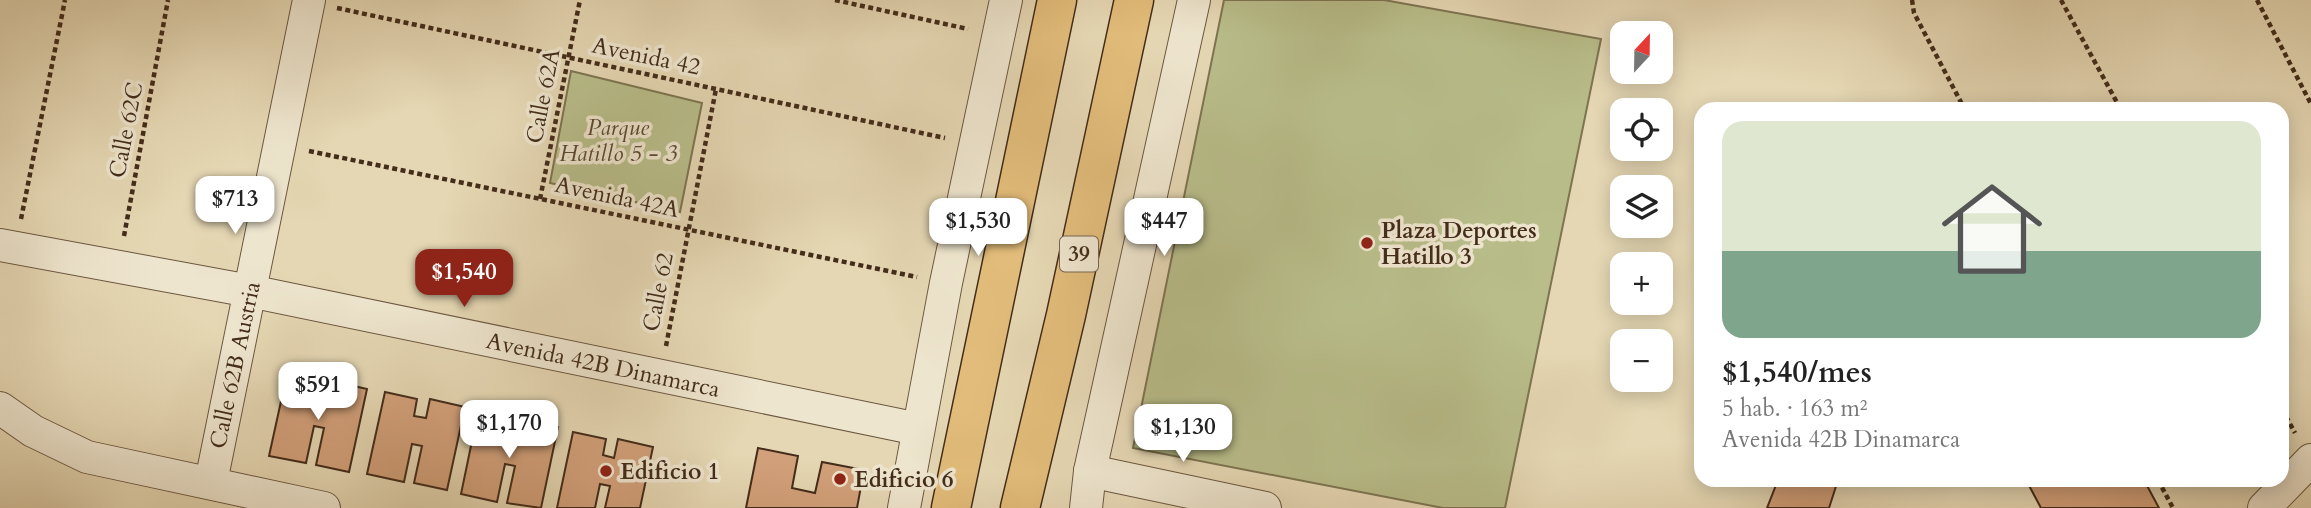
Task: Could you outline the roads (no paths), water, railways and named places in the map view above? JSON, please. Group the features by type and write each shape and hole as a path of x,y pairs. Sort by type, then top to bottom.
{"highway":[{"path":"951,508 1057,0"},
{"name":"39","path":"1020,508 1066,315 1134,0"}],"street":[{"path":"904,508 946,283 1006,0"},
{"path":"1086,508 1090,471 1195,0"},
{"name":"Calle 62B Austria","path":"211,482 309,1"},
{"name":"Avenida 42B Dinamarca","path":"8,247 250,291 918,429"},
{"path":"0,408 33,431 86,457 324,508"},
{"path":"2289,482 2311,460"},
{"path":"1090,471 1265,508"},
{"path":"2264,508 2285,487"}],"place":[{"name":"Plaza Deportes Hatillo 3","path":"1367,243"},
{"name":"Edificio 1","path":"606,471"},
{"name":"Edificio 6","path":"840,479"}],"park label":[{"name":"Parque Hatillo 5 - 3","path":"618,140"}]}
